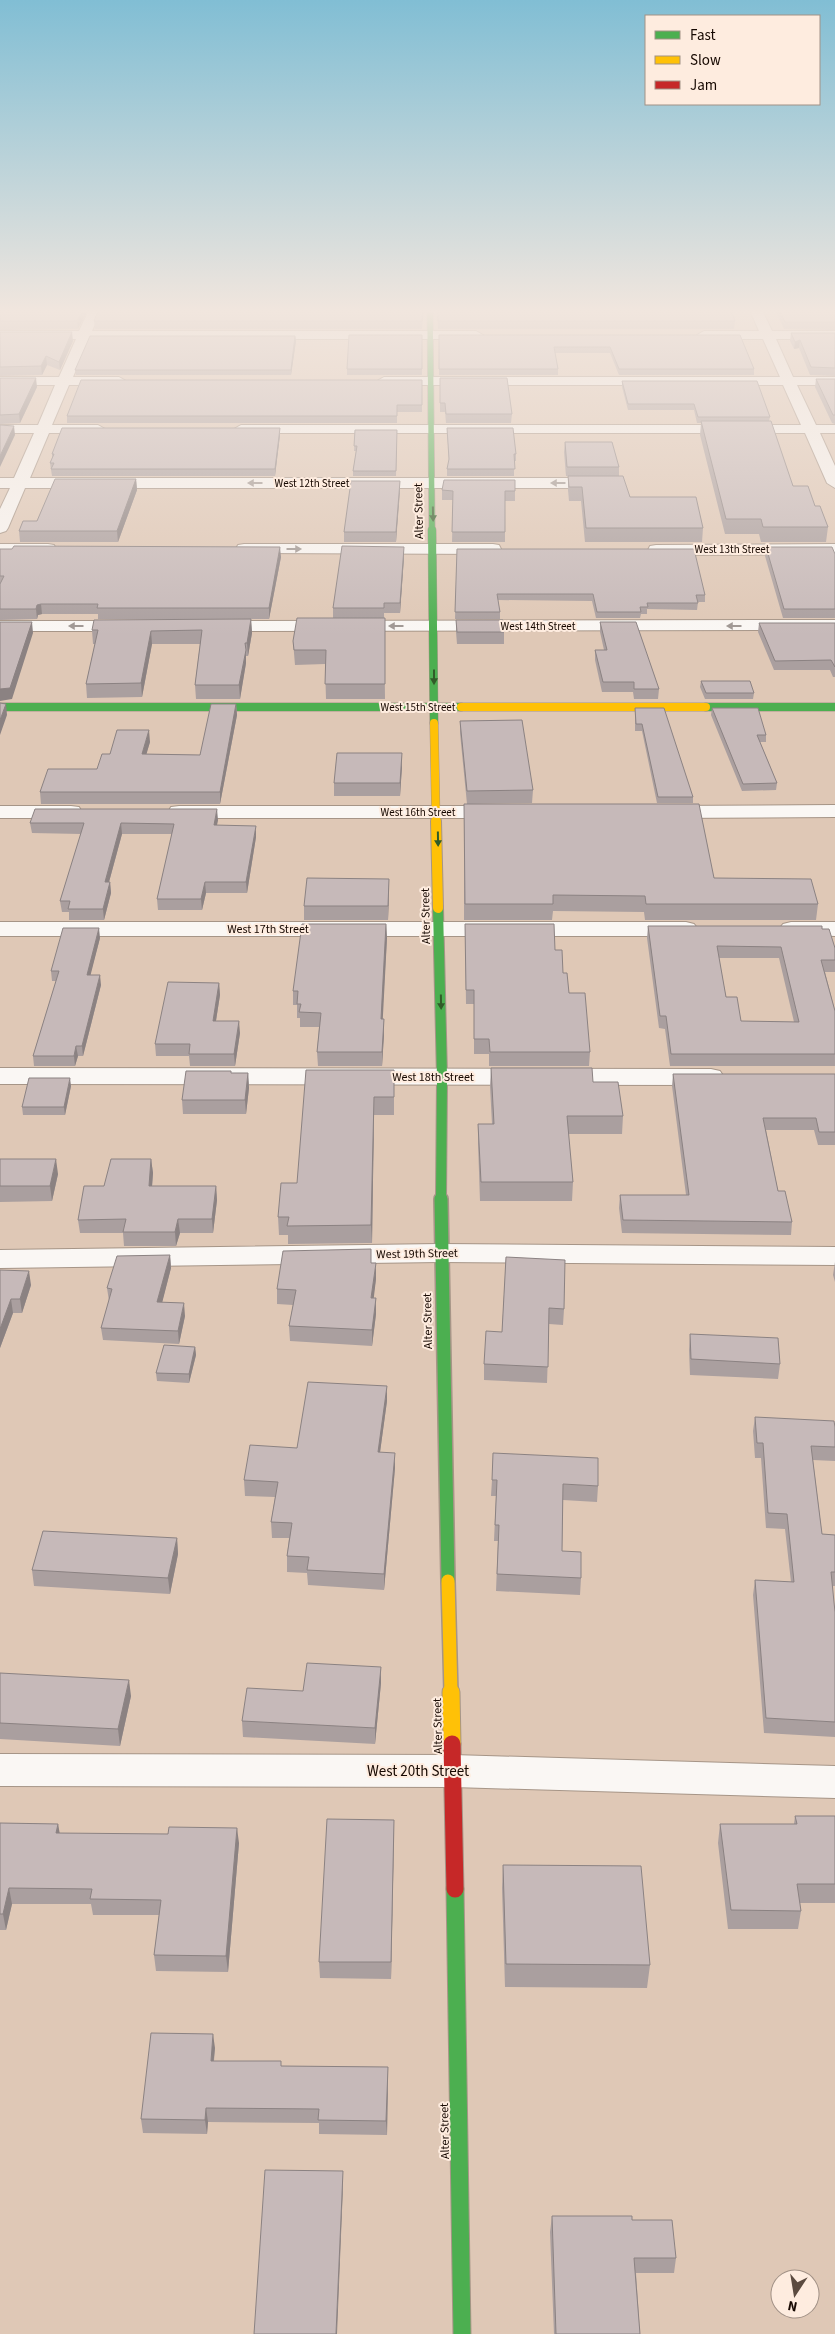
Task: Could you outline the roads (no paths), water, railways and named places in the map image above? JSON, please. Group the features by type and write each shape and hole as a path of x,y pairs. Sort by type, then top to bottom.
{"street":[{"path":"0,528 48,417"},
{"name":"Alter Street","path":"432,417 435,626 434,707 438,812 442,1076 440,1253 453,1771 462,2334"},
{"path":"803,417 835,483"},
{"path":"0,429 111,429"},
{"path":"227,429 835,429"},
{"name":"West 12th Street","path":"0,483 624,483"},
{"path":"0,549 67,549"},
{"path":"230,549 512,550"},
{"name":"West 13th Street","path":"639,550 835,549"},
{"path":"0,626 146,626"},
{"name":"West 14th Street","path":"195,626 835,626"},
{"name":"West 15th Street","path":"0,707 835,707"},
{"path":"640,812 835,811"},
{"path":"0,812 88,812"},
{"name":"West 16th Street","path":"156,812 524,812"},
{"name":"West 17th Street","path":"0,928 705,929"},
{"path":"771,929 835,929"},
{"name":"West 18th Street","path":"0,1076 738,1077"},
{"name":"West 19th Street","path":"0,1259 440,1253 835,1256"},
{"name":"West 20th Street","path":"0,1770 453,1771 835,1782"}]}
